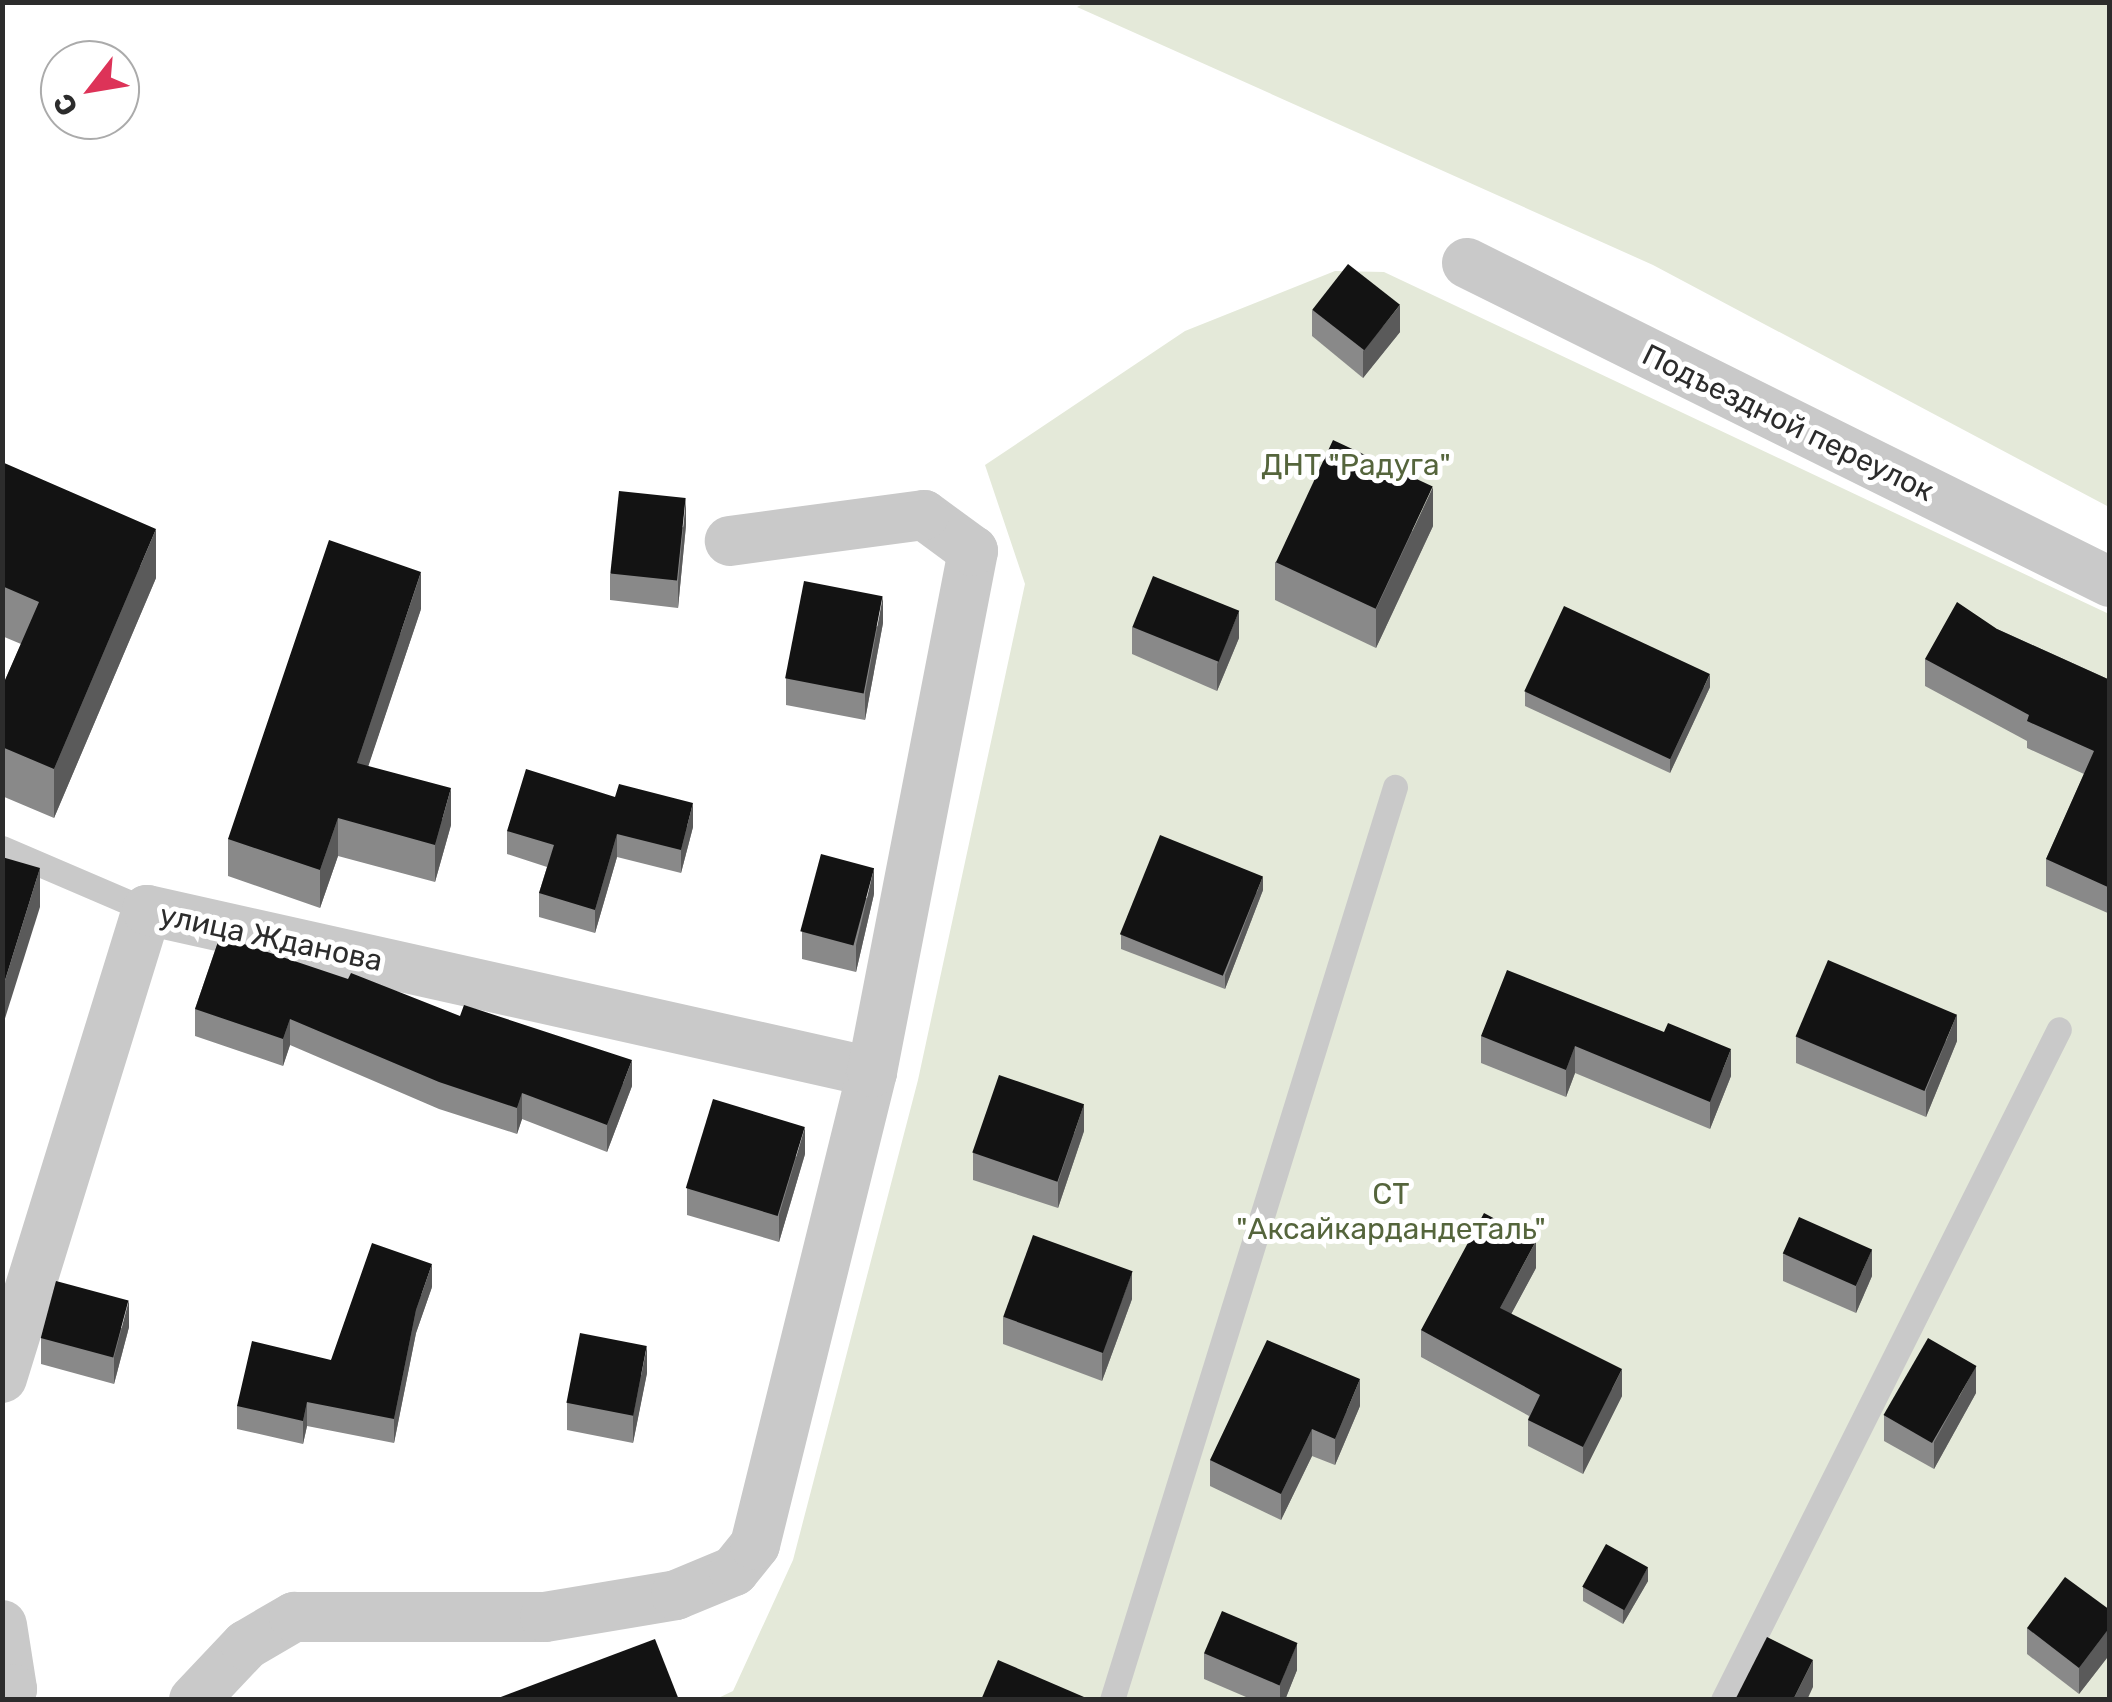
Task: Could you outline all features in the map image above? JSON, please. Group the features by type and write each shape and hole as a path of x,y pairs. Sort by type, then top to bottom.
{"street":[{"name":"Подъездной переулок","path":"1467,263 2110,582"},
{"path":"194,1700 246,1645 294,1617 545,1617 676,1595 734,1571 755,1545 872,1072 972,552 924,515 730,541"},
{"name":"улица Жданова","path":"2,1378 147,910 872,1072"},
{"path":"2,1625 12,1688 4,1700"}],"lane":[{"path":"1112,1700 1395,786"},
{"path":"2,848 147,910"},
{"path":"1723,1700 2059,1029"}],"green space":[{"path":"1087,2 2109,3 2109,507 1653,265 1077,7"},
{"name":"СТ \"Аксайкардандеталь\"","path":"1335,271 1384,272 2109,614 2109,1699 714,1700 733,1691 793,1560 918,1080 1025,584 985,465 1185,331"}],"building":[{"path":"1348,264 1400,305 1364,350 1312,310"},
{"path":"1333,440 1433,486 1376,609 1276,562"},
{"path":"2,462 156,529 54,769 2,747 2,687 39,602 2,586"},
{"path":"619,491 686,498 677,581 610,574"},
{"path":"329,540 421,572 357,763 451,788 435,845 338,818 320,870 228,839"},
{"path":"1153,576 1239,611 1219,662 1132,627"},
{"path":"804,581 883,596 864,693 785,678"},
{"path":"1957,602 1997,629 2110,680 2110,888 2046,859 2094,751 2027,721 2029,715 1925,659"},
{"path":"1564,606 1710,674 1670,759 1524,691"},
{"path":"526,769 615,797 619,784 693,803 681,850 617,834 595,910 539,893 554,845 507,831"},
{"path":"1160,835 1263,877 1223,976 1120,934"},
{"path":"821,854 874,868 853,946 800,931"},
{"path":"2,857 40,868 2,990"},
{"path":"220,936 348,979 351,973 460,1016 464,1005 632,1060 607,1125 522,1093 517,1108 439,1082 290,1019 283,1039 195,1009"},
{"path":"1828,960 1957,1015 1924,1091 1796,1036"},
{"path":"1507,970 1664,1032 1668,1023 1731,1049 1710,1102 1575,1046 1566,1070 1481,1036"},
{"path":"999,1075 1084,1104 1057,1182 972,1153"},
{"path":"713,1099 805,1127 778,1216 686,1188"},
{"path":"1484,1213 1536,1241 1500,1308 1622,1369 1583,1447 1528,1420 1540,1395 1421,1330"},
{"path":"1799,1217 1872,1250 1856,1286 1783,1254"},
{"path":"1033,1235 1133,1271 1103,1353 1003,1317"},
{"path":"372,1243 432,1264 416,1310 394,1419 307,1402 303,1421 237,1406 252,1341 331,1360"},
{"path":"56,1281 128,1300 113,1357 41,1338"},
{"path":"580,1333 647,1346 633,1416 566,1403"},
{"path":"1928,1338 1976,1366 1932,1443 1884,1415"},
{"path":"1267,1340 1360,1379 1335,1439 1312,1429 1281,1494 1210,1460"},
{"path":"1606,1544 1648,1567 1624,1610 1582,1587"},
{"path":"2065,1577 2110,1610 2110,1627 2079,1668 2027,1628"},
{"path":"1222,1611 1297,1643 1280,1685 1204,1653"},
{"path":"1767,1637 1813,1660 1793,1700 1735,1700"},
{"path":"655,1639 679,1700 493,1700"},
{"path":"998,1660 1084,1697 1083,1700 981,1700"}],"park label":[{"name":"ДНТ \"Радуга\"","path":"1356,465"}]}
